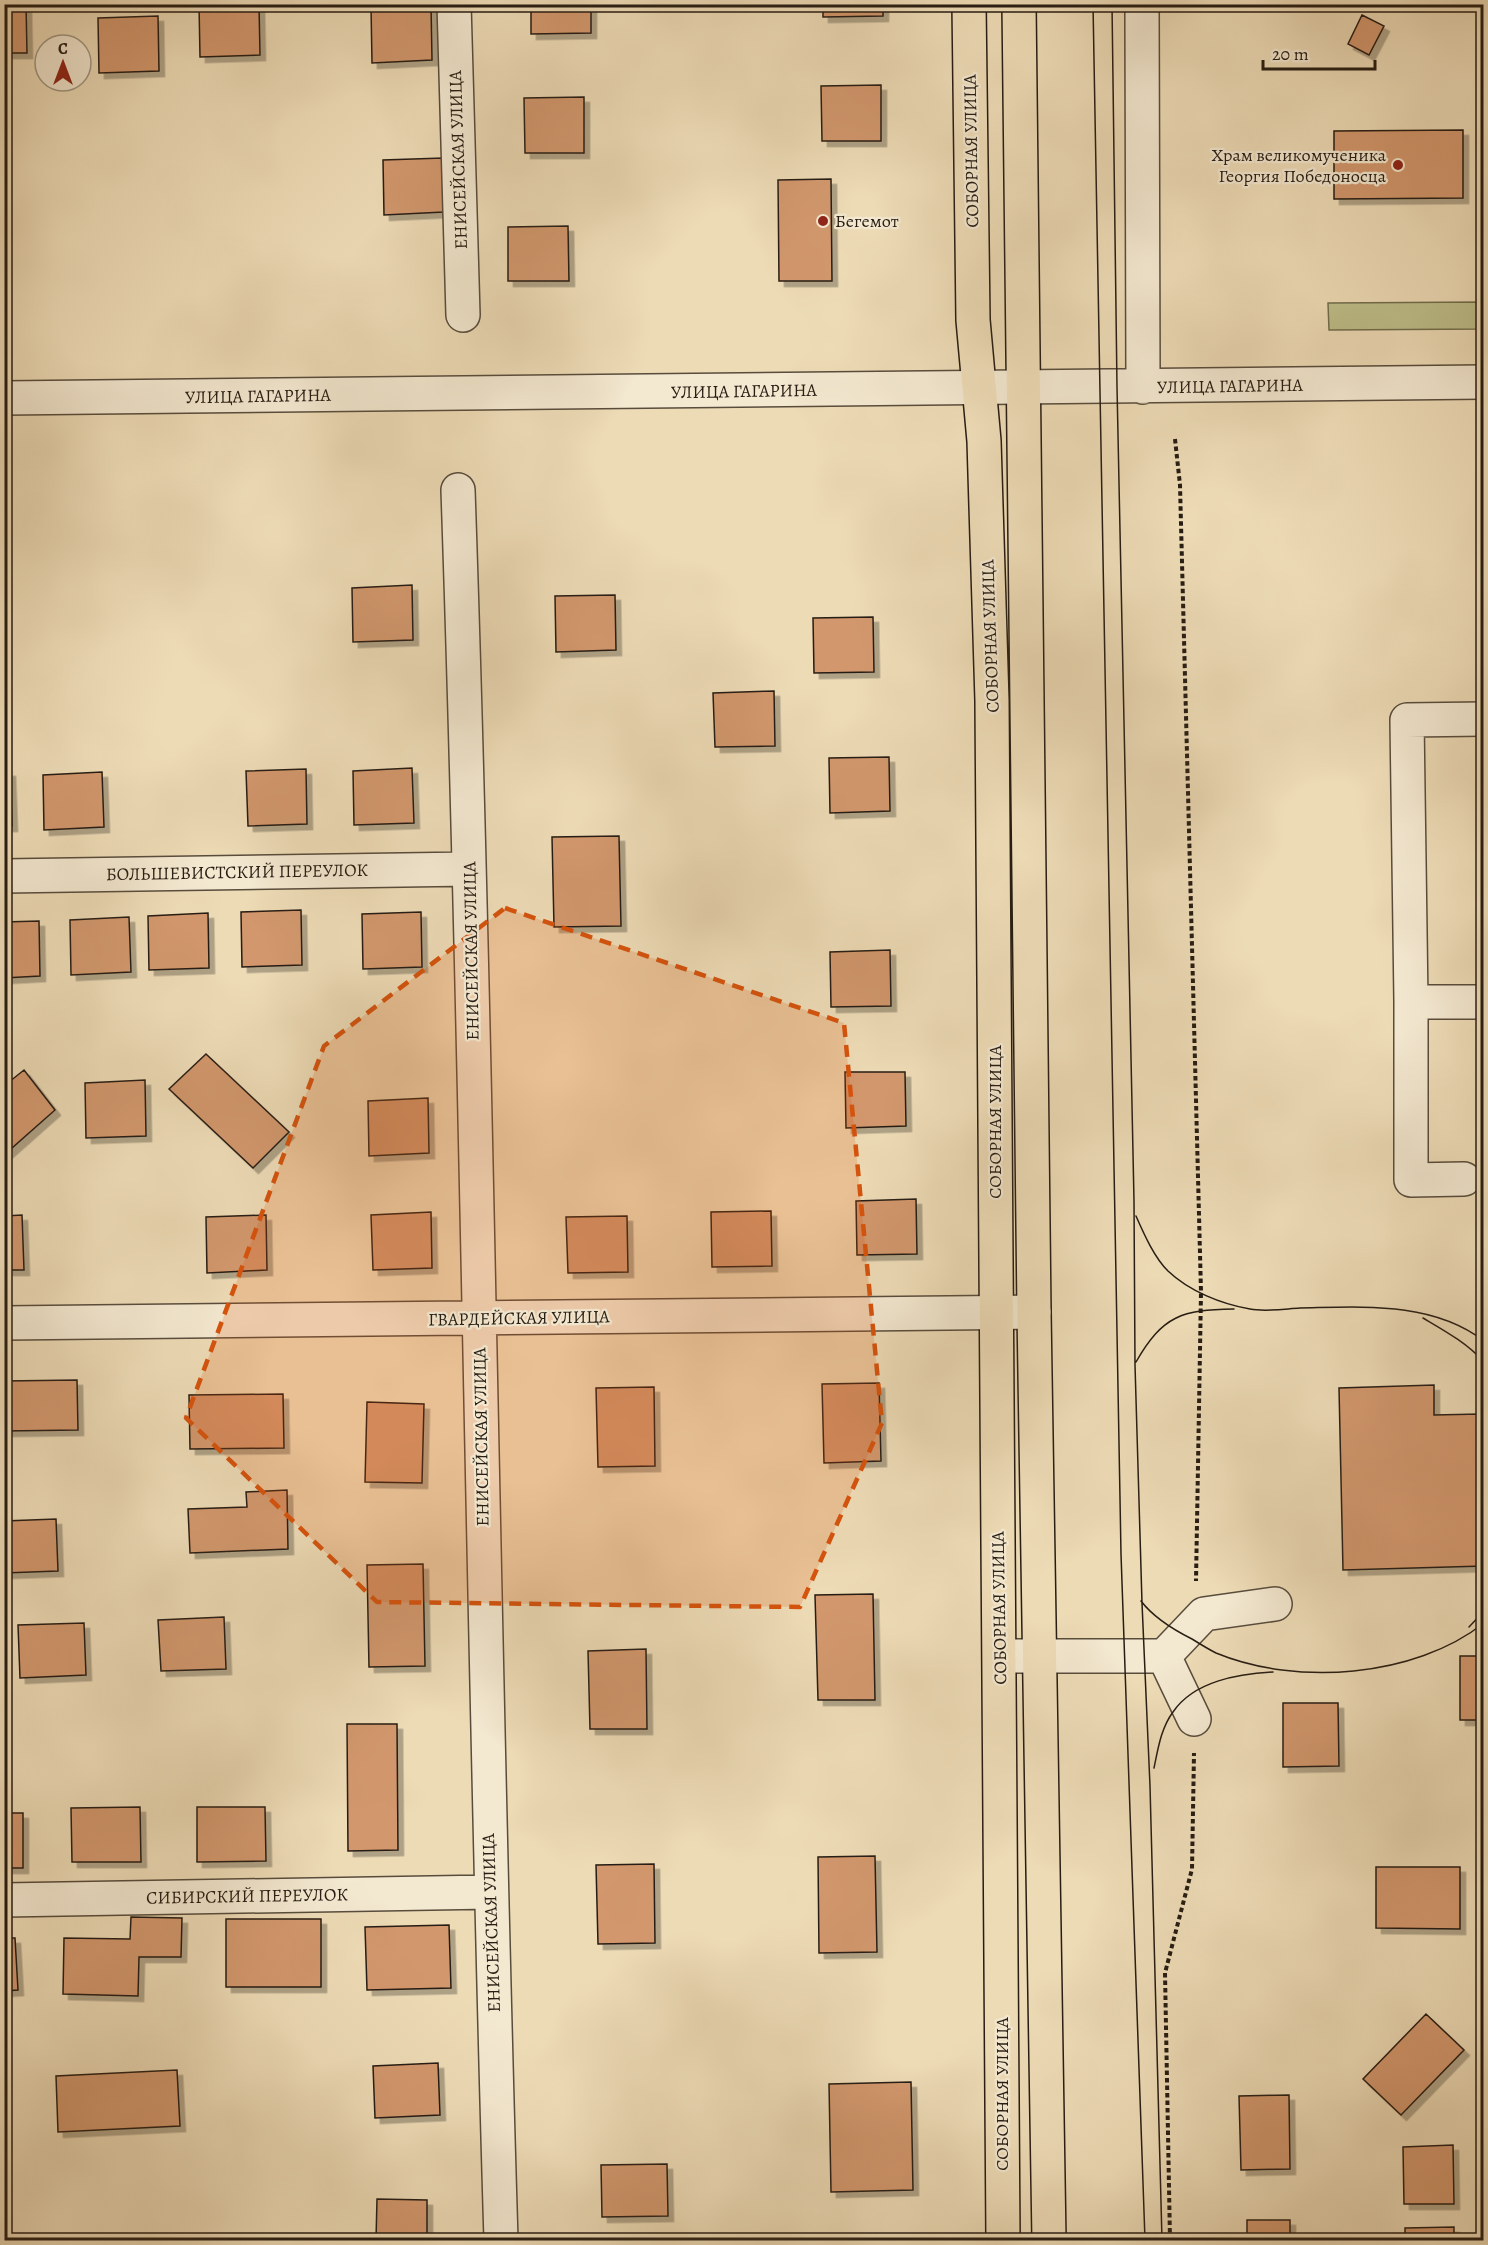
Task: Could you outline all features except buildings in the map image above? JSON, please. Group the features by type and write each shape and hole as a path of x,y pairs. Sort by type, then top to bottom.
{"main road":[{"name":"СОБОРНАЯ УЛИЦА","path":"969,4 973,320 984,441 992,701 1003,2241"},
{"name":"СОБОРНАЯ УЛИЦА","path":"1019,4 1034,1312 1049,2241"}],"street":[{"name":"ЕНИСЕЙСКАЯ УЛИЦА","path":"454,4 463,315"},
{"path":"1142,4 1143,387"},
{"name":"УЛИЦА ГАГАРИНА","path":"4,398 1484,382"},
{"name":"ЕНИСЕЙСКАЯ УЛИЦА","path":"458,490 469,869 490,1892 501,2241"},
{"path":"1464,1179 1411,1180 1407,720 1484,719"},
{"name":"БОЛЬШЕВИСТСКИЙ ПЕРЕУЛОК","path":"4,876 469,869"},
{"path":"1411,1002 1484,1002"},
{"name":"ГВАРДЕЙСКАЯ УЛИЦА","path":"4,1323 1034,1312"},
{"path":"1000,1656 1164,1656 1204,1614 1275,1604"},
{"path":"1164,1656 1194,1719"},
{"name":"СИБИРСКИЙ ПЕРЕУЛОК","path":"4,1900 490,1892"}],"path":[{"path":"1175,439 1180,484 1201,1292 1196,1622"},
{"path":"1170,2241 1165,1973 1192,1869 1194,1719"}],"highlighted area":[{"path":"505,908 844,1023 882,1423 800,1607 377,1602 186,1418 324,1046"}],"green space":[{"path":"1483,302 1483,329 1329,330 1328,303"}],"tram line":[{"path":"1093,4 1121,1554 1145,2240"},
{"path":"1112,4 1135,1365 1150,1786 1162,2240"},
{"path":"1136,1216 1154,1252 1168,1271 1186,1285 1217,1300 1239,1307 1262,1310 1348,1307 1396,1309 1442,1319 1464,1328 1484,1341"},
{"path":"1136,1362 1155,1334 1176,1318 1201,1311 1234,1309"},
{"path":"1423,1318 1463,1343 1484,1362"},
{"path":"1141,1601 1165,1623 1216,1653 1282,1670 1317,1673 1354,1671 1424,1656 1456,1641 1484,1623"},
{"path":"1469,1627 1484,1611"},
{"path":"1154,1768 1160,1739 1173,1712 1182,1701 1205,1686 1218,1681 1273,1672"}],"place":[{"name":"Храм великомученика Георгия Победоносца","path":"1398,165"},
{"name":"Бегемот","path":"823,221"}]}
